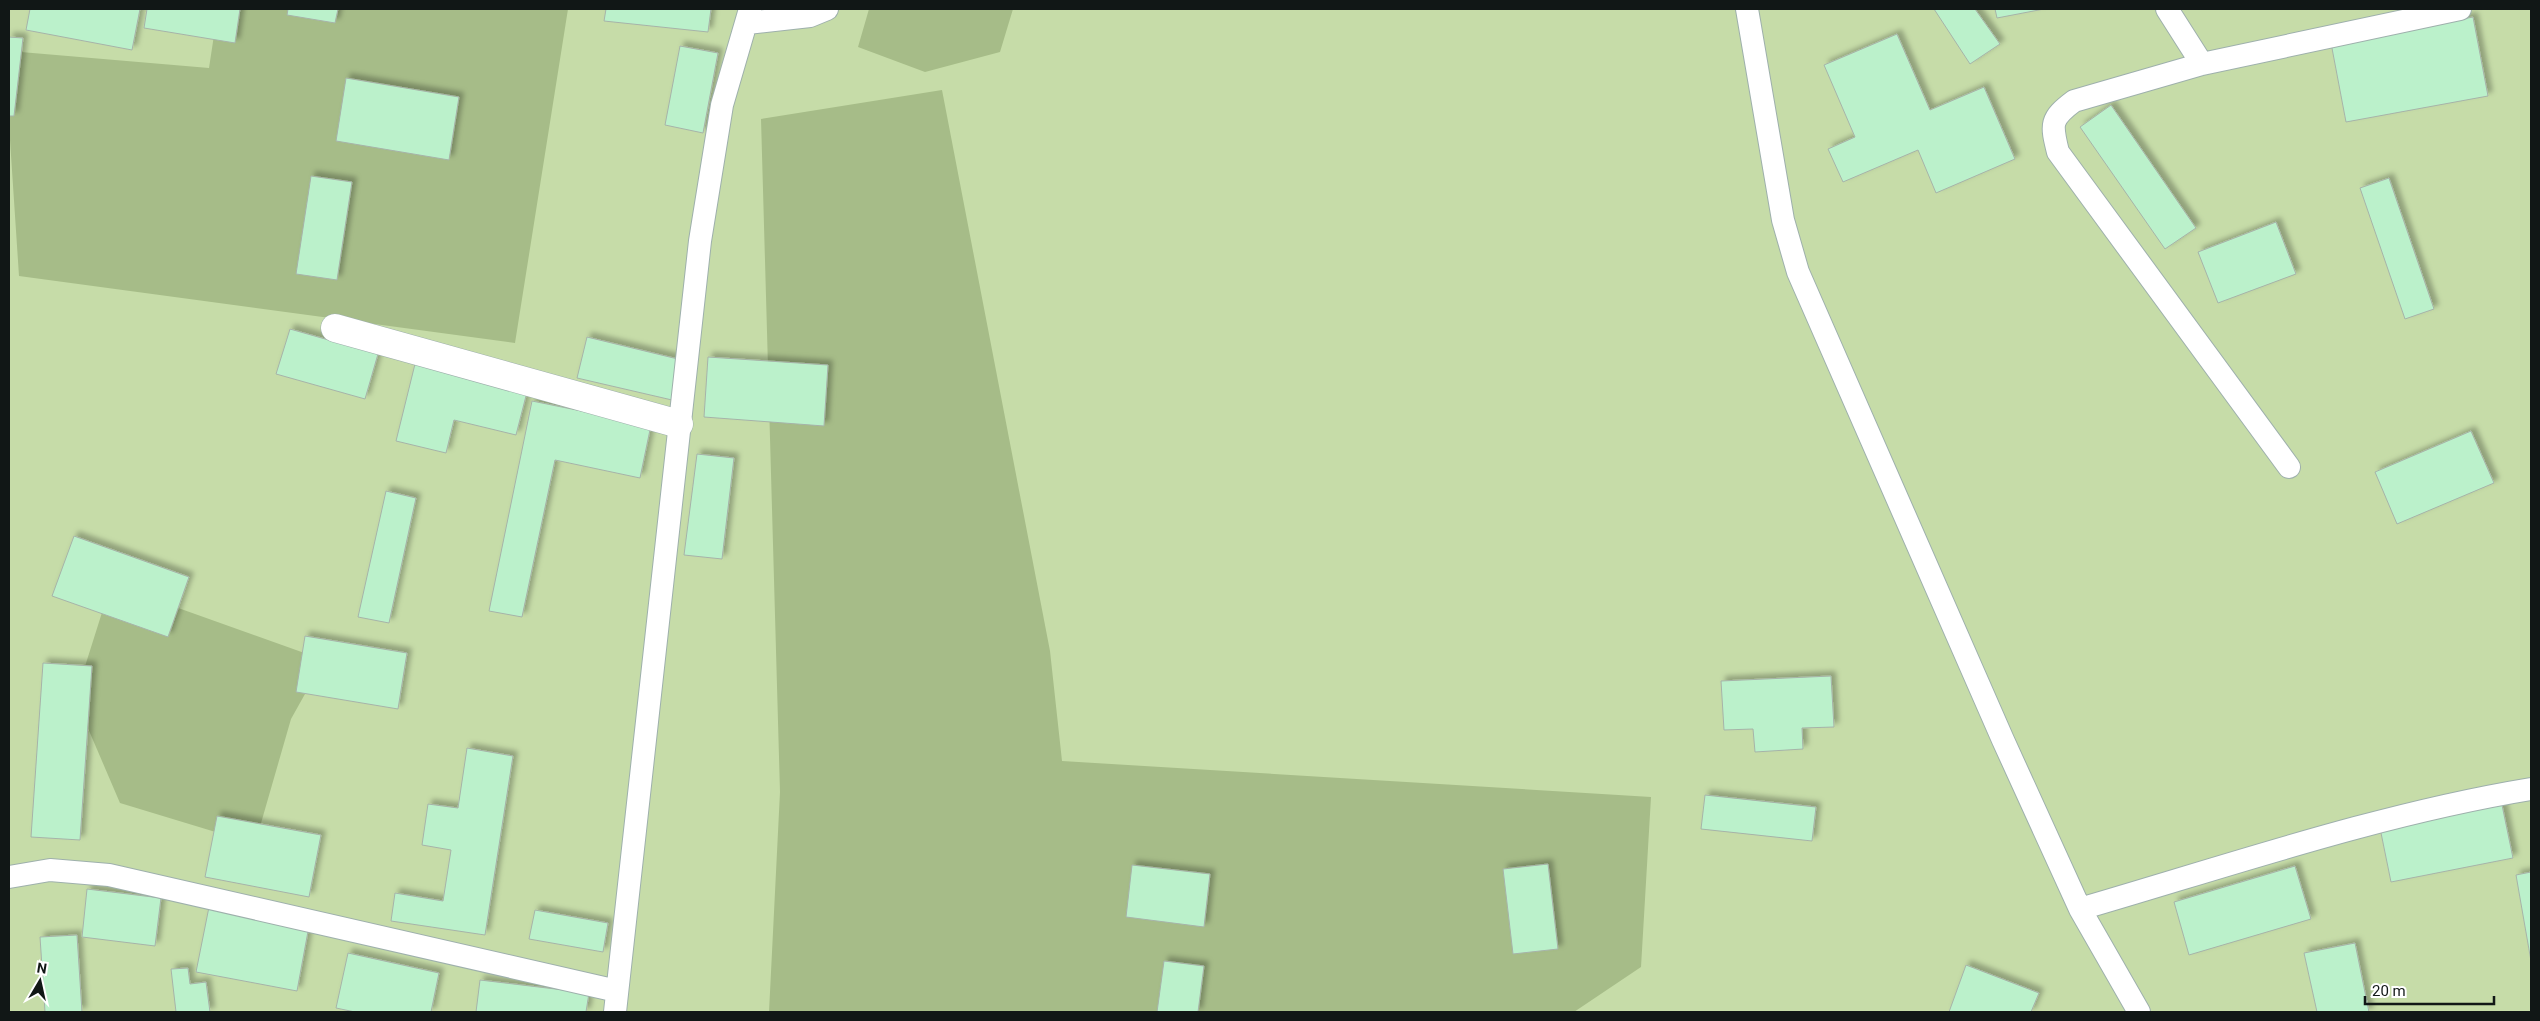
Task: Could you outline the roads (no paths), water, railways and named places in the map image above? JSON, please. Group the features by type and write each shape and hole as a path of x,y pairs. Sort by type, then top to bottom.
{"street":[{"path":"335,328 678,424"}],"lane":[{"path":"9,877 50,870 108,875 616,1002 678,424 700,241 722,105 749,16 810,16 827,9"},
{"path":"1746,9 1783,220 1798,272 2002,740 2080,909 2139,1012"},
{"path":"2167,9 2202,64"},
{"path":"2289,467 2058,152 2052,130 2057,114 2074,101 2202,64 2460,9"},
{"path":"2080,909 2371,825 2490,796 2531,789"}]}
